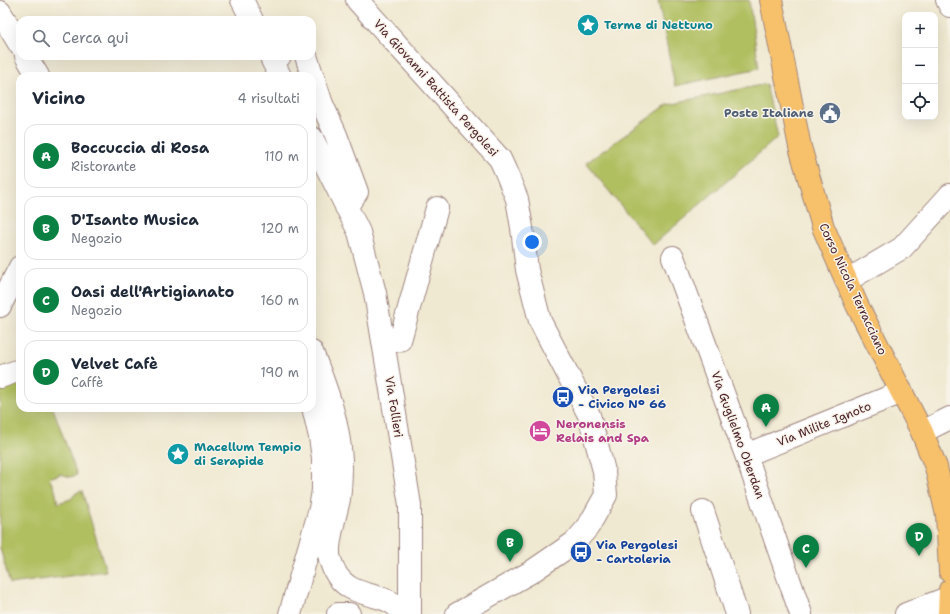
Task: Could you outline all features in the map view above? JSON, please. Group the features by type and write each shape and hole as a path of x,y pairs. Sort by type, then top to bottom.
{"main road":[{"name":"Corso Nicola Terracciano","path":"771,0 800,147 822,227 857,305 922,432 936,467 947,515 950,571"},
{"path":"949,614 950,590"}],"street":[{"path":"242,0 250,16"},
{"name":"Via Giovanni Battista Pergolesi","path":"357,0 500,159 517,199 522,228 526,270 540,321 589,415 604,470 606,495 588,527 575,542 531,572 457,614"},
{"path":"947,0 950,6"},
{"path":"0,12 16,38"},
{"path":"28,60 36,72"},
{"path":"307,60 309,72"},
{"path":"317,108 336,135 357,192 346,207"},
{"path":"316,140 336,135"},
{"name":"Via Follieri","path":"316,145 359,232 376,293 410,505 403,610"},
{"path":"846,281 902,248 950,195"},
{"path":"385,343 400,340 437,208"},
{"name":"Via Guglielmo Oberdan","path":"673,257 746,455 801,614"},
{"path":"0,306 16,275"},
{"path":"316,362 330,399 339,440 341,484 328,552 332,566 338,577 351,589 403,610"},
{"path":"0,377 16,371"},
{"name":"Via Milite Ignoto","path":"746,455 902,392"},
{"path":"290,614 320,509 323,458 314,412"},
{"path":"922,432 950,418"},
{"path":"703,511 737,614"},
{"path":"906,614 950,597"},
{"path":"338,614 349,614"}],"green space":[{"path":"658,0 749,0 759,68 675,86"},
{"path":"766,84 778,137 653,245 586,163 668,104"},
{"path":"16,377 16,412 54,412 77,475 70,477 61,474 49,478 55,490 58,503 71,499 76,493 82,491 106,571 10,584 0,548 0,383"}],"place":[{"name":"Terme di Nettuno","path":"588,25"},
{"name":"Poste Italiane","path":"830,113"},
{"name":"Via Pergolesi - Civico N° 66","path":"563,397"},
{"name":"Boccuccia di Rosa","path":"766,427"},
{"name":"Neronensis Relais and Spa","path":"540,431"},
{"name":"Macellum Tempio di Serapide","path":"178,454"},
{"name":"Via Pergolesi - Cartoleria","path":"581,552"},
{"name":"Velvet Cafè","path":"919,556"},
{"name":"D'Isanto Musica","path":"510,562"},
{"name":"Oasi dell'Artigianato","path":"806,568"}]}
